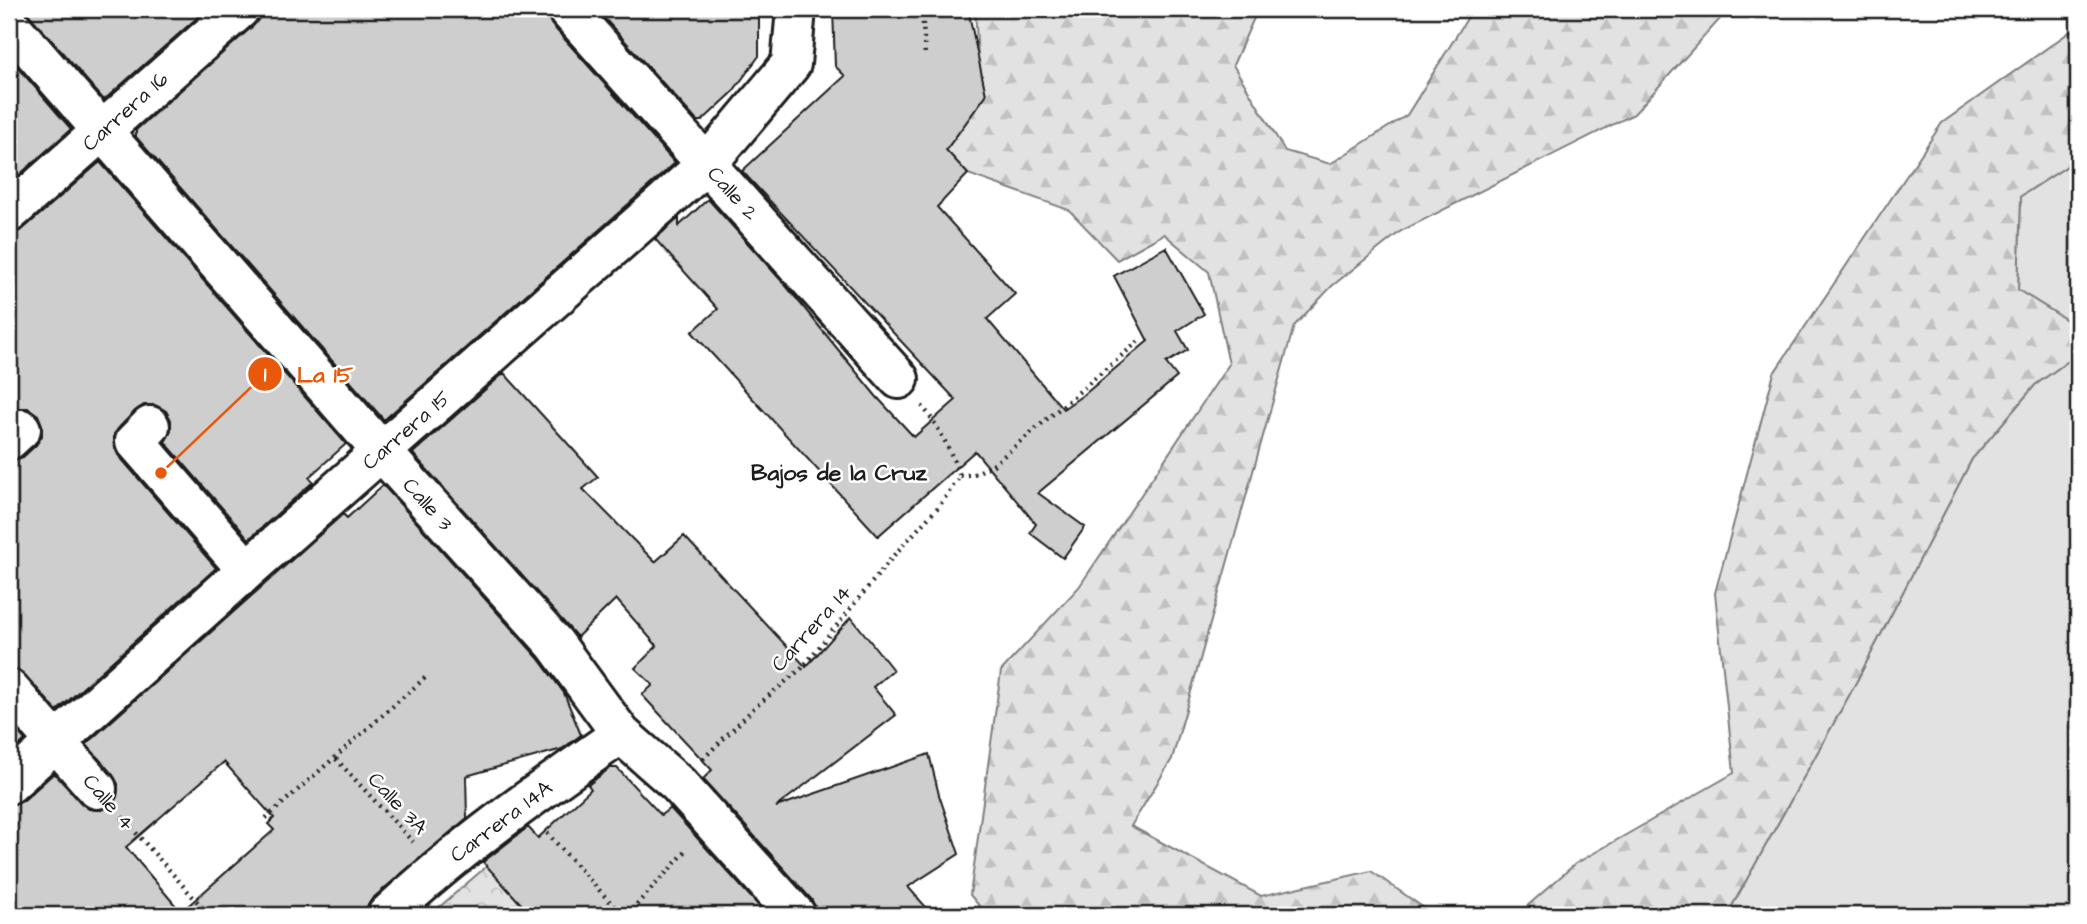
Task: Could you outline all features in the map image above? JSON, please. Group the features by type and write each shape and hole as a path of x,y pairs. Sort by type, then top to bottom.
{"street":[{"name":"Carrera 16","path":"9,213 240,9"},
{"name":"Calle 2","path":"566,9 899,379"},
{"name":"Carrera 15","path":"9,784 707,164 791,64 796,9"},
{"name":"Calle 3","path":"9,24 382,452 555,644 621,734 678,784 796,915"},
{"path":"150,426 135,441 247,570"},
{"name":"Calle 4","path":"9,689 97,789"},
{"name":"Carrera 14A","path":"387,915 437,869 520,804 621,734"}],"path":[{"path":"922,9 925,55"},
{"path":"899,379 934,420 960,476 974,474 993,465 1140,340"},
{"name":"Carrera 14","path":"678,784 754,708 802,668 895,554 940,505 960,476"},
{"path":"267,818 426,677"},
{"name":"Calle 3A","path":"336,758 437,869"},
{"name":"Calle 4","path":"97,789 209,915"},
{"path":"520,804 625,915 693,844"}],"green space":[{"path":"975,9 1258,9 1233,65 1285,151 1330,164 1407,115 1473,9 1729,9 1634,114 1401,231 1332,286 1294,326 1172,759 1131,826 1261,896 1371,871 1434,915 987,915 970,895 1001,671 1079,587 1229,364 1209,272 1164,234 1117,260 1069,210 968,174 946,150 986,95 978,59"},
{"path":"2078,26 2078,159 2021,196 2018,290 2078,327 2078,354 2035,385 1972,459 1851,692 1727,915 1517,915 1575,864 1734,773 1715,593 1774,373 1942,123"},
{"path":"2078,159 2078,327 2018,290 2021,196"},
{"path":"2078,354 2078,915 1727,915 1851,692 1972,459 2035,385"},
{"path":"487,866 531,915 430,915"}],"building":[{"path":"24,9 207,9 104,100"},
{"path":"261,9 546,9 551,24 675,163 384,420 136,137 136,130 254,25 260,17"},
{"path":"596,9 759,9 759,56 731,94 702,121 697,121"},
{"path":"833,9 968,9 986,95 946,150 968,174 937,207 1015,294 987,319 1063,409 1148,341 1114,276 1166,247 1204,314 1177,331 1188,350 1166,363 1177,377 1038,493 1085,527 1063,558 1030,533 1036,524 975,451 878,536 692,332 718,309 655,239 679,218 679,226 708,199 787,287 876,396 914,437 956,400 742,171 845,76 835,66"},
{"path":"9,57 71,129 9,184"},
{"path":"100,162 346,444 309,477 313,482 249,539 165,442 171,431 171,420 166,411 155,405 144,405 135,411 114,434 118,455 216,568 57,711 25,675 17,669 9,668 9,461 23,457 36,445 42,436 42,425 38,415 28,408 9,411 9,234 23,229"},
{"path":"504,373 598,477 583,489 655,562 684,536 806,667 851,617 893,670 873,687 896,715 776,807 929,754 939,795 959,854 908,887 933,915 817,915 812,900 703,779 712,770 642,695 653,685 635,668 657,646 616,599 577,637 415,456 413,453"},
{"path":"383,485 538,658 564,693 581,735 562,749 466,776 467,818 372,899 361,915 9,915 9,805 24,800 54,773 89,809 101,810 111,806 117,797 118,784 86,744 343,514 347,518","holes":["224,762 274,818 268,824 274,830 181,912 126,847"]},
{"path":"9,722 25,740 9,755"},
{"path":"610,768 617,768 661,815 670,808 767,915 531,915 483,862 528,827 538,838 591,789 588,785"}],"place":[{"name":"La 15","path":"161,473"}],"district":[{"name":"Bajos de la Cruz","path":"839,472"}]}
